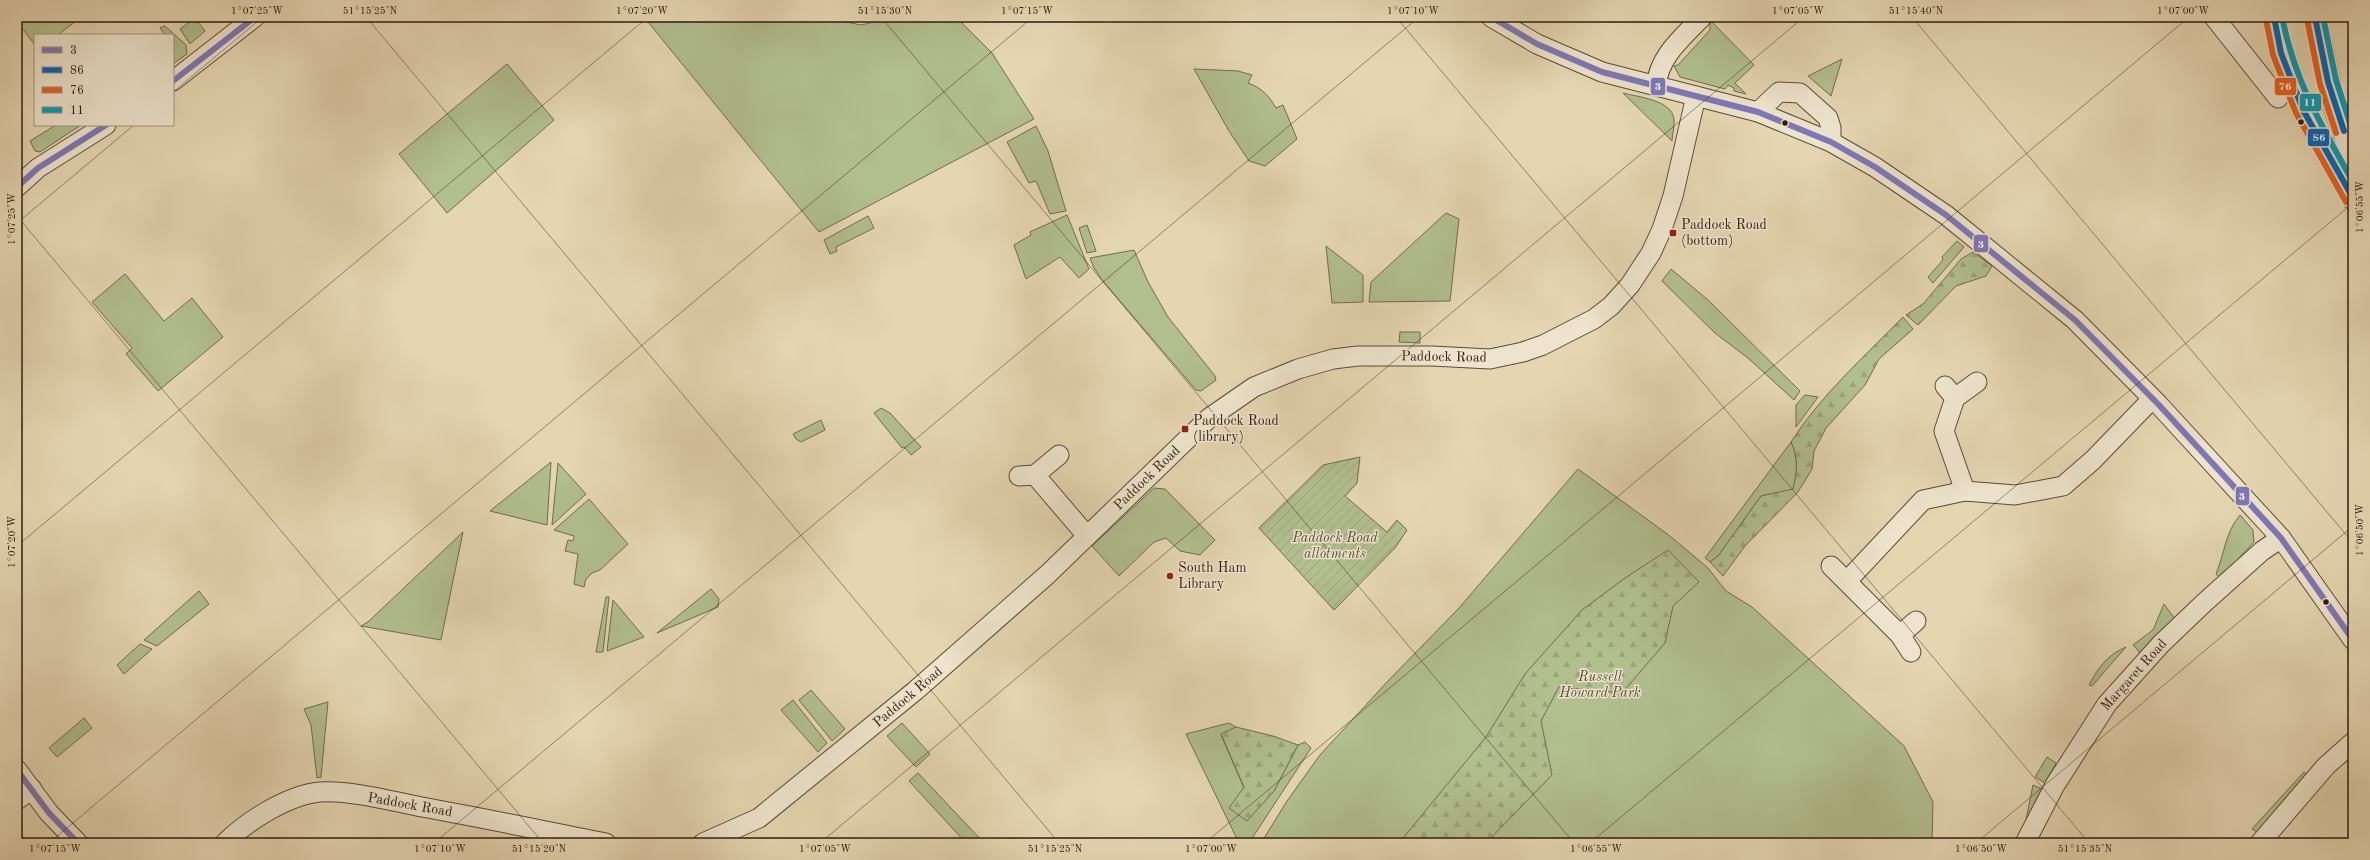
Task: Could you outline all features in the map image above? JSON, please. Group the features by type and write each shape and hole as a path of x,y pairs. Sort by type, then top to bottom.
{"street":[{"path":"174,80 255,17"},
{"path":"1491,17 1537,44 1570,60 1602,72 1758,112 1831,142 1875,167 1976,238 2075,320 2152,399 2281,538 2353,640"},
{"path":"1656,86 1657,74 1666,55 1702,17"},
{"path":"2214,17 2278,98"},
{"path":"2274,17 2281,53 2303,110 2353,198"},
{"path":"2315,17 2333,101 2353,158"},
{"path":"1758,112 1779,92 1800,93 1828,118 1831,128 1831,142"},
{"name":"Paddock Road","path":"703,843 759,818 809,779 939,671 1048,574 1209,418 1254,387 1280,376 1334,359 1358,356 1432,356 1490,359 1523,352 1543,345 1594,319 1610,306 1630,285 1651,253 1673,196 1696,96"},
{"path":"17,187 38,168 104,126"},
{"path":"1965,491 1944,431 1950,392 1977,382"},
{"path":"1847,581 1923,500 1965,491 2015,495 2063,486 2093,460 2152,399"},
{"path":"1059,454 1027,475 1087,536"},
{"name":"Margaret Road","path":"2025,843 2055,785 2103,709 2161,644 2262,551 2281,538"},
{"path":"1831,566 1900,635 1911,652"},
{"path":"1900,635 1916,621"},
{"path":"2260,843 2326,766 2353,742"},
{"path":"17,770 24,795 49,813 78,843"},
{"name":"Paddock Road","path":"225,843 240,828 259,814 320,792 369,797 606,843"}],"green space":[{"path":"17,17 81,17 59,34 34,34 34,44 19,24 17,26"},
{"path":"644,17 822,17 861,25 895,17 956,17 992,53 1034,119 819,232"},
{"path":"195,18 205,31 190,44 180,29"},
{"path":"1710,20 1754,65 1735,83 1746,94 1734,91 1734,88 1728,85 1725,89 1680,77 1674,66 1678,65 1710,30"},
{"path":"165,26 174,34 164,34 160,28"},
{"path":"174,34 186,45 187,54 174,63"},
{"path":"1842,59 1831,96 1808,76"},
{"path":"507,64 554,120 447,213 399,154"},
{"path":"1194,69 1238,71 1252,75 1248,83 1265,93 1276,108 1283,105 1297,139 1265,166 1249,161 1229,131"},
{"path":"1623,93 1653,100 1667,107 1672,113 1674,119 1672,141"},
{"path":"54,126 79,126 40,152 35,151 30,141"},
{"path":"1036,126 1048,151 1066,211 1050,214 1036,181 1029,183 1007,142"},
{"path":"1446,213 1459,219 1450,301 1369,302 1371,282"},
{"path":"1067,215 1089,269 1079,278 1060,257 1026,279 1014,245 1031,235 1030,232"},
{"path":"868,216 874,228 836,247 837,251 830,254 824,240"},
{"path":"1087,225 1096,251 1087,253 1079,228"},
{"path":"1957,241 1964,247 1933,283 1928,277 1943,260 1942,257"},
{"path":"1326,246 1363,275 1363,302 1332,303"},
{"path":"1134,250 1148,282 1168,317 1215,376 1216,380 1201,391 1196,390 1102,280 1094,268 1090,258"},
{"path":"1973,252 1992,266 1986,276 1956,286 1918,325 1906,315 1923,304 1961,259"},
{"path":"1671,269 1708,300 1800,391 1794,400 1748,358 1715,333 1662,281"},
{"path":"125,274 164,321 192,298 223,337 158,391 126,354 132,348 92,302"},
{"path":"1903,317 1913,329 1879,359 1865,385 1826,428 1814,451 1812,469 1798,492 1745,546 1723,576 1710,562 1718,556 1761,496 1793,489 1796,477 1796,460 1794,448 1791,442 1829,392"},
{"path":"1400,332 1420,332 1420,343 1399,342"},
{"path":"1805,395 1818,397 1796,427 1796,405"},
{"path":"881,408 890,413 921,447 911,455 904,447 902,448 874,413"},
{"path":"821,420 825,430 801,442 796,439 793,434"},
{"path":"1791,442 1794,448 1796,460 1796,477 1793,490 1761,496 1718,556 1710,562 1705,558"},
{"name":"Paddock Road allotments","path":"1360,457 1357,483 1345,496 1387,532 1397,520 1407,530 1395,548 1334,610 1259,528 1323,465"},
{"path":"551,462 547,525 490,511"},
{"path":"558,463 586,494 552,525"},
{"name":"Russell Howard Park","path":"1578,469 1670,536 1708,568 1726,591 1752,607 1904,746 1933,802 1932,843 1261,843 1287,801 1320,755 1387,682 1459,608"},
{"path":"1154,488 1165,489 1215,540 1200,555 1180,551 1166,538 1154,542 1119,576 1092,546"},
{"path":"589,499 628,544 600,570 592,573 586,579 584,587 574,584 578,554 565,551 568,540 573,541 574,536 554,530"},
{"path":"2240,515 2253,530 2254,542 2220,578 2216,574 2231,529"},
{"path":"463,532 441,640 361,626 368,622"},
{"path":"1668,550 1699,582 1673,606 1665,643 1622,693 1559,687 1541,721 1552,775 1486,843 1399,843 1486,737 1525,674 1582,610 1625,578"},
{"path":"711,589 719,599 718,607 657,633"},
{"path":"199,591 209,604 157,646 144,640"},
{"path":"606,597 609,597 603,652 596,652"},
{"path":"613,600 644,637 607,651"},
{"path":"2164,604 2175,619 2141,654 2133,645 2153,630"},
{"path":"140,644 152,649 124,674 117,665"},
{"path":"2126,647 2092,686 2089,685 2108,658"},
{"path":"811,690 845,729 832,741 799,700"},
{"path":"793,700 827,743 818,752 781,710"},
{"path":"328,702 321,777 317,778 311,725 304,709"},
{"path":"84,718 92,728 57,757 49,748"},
{"path":"902,723 930,754 916,767 887,736"},
{"path":"1229,723 1236,727 1221,735 1244,788 1274,791 1298,745 1305,742 1311,748 1249,843 1239,843 1186,734"},
{"path":"1236,727 1273,736 1298,745 1274,791 1247,821 1229,808 1244,787 1221,734"},
{"path":"2047,757 2056,763 2045,783 2035,777"},
{"path":"2304,772 2306,774 2257,832 2252,829"},
{"path":"918,773 984,843 966,843 909,781"},
{"path":"2033,785 2042,789 2025,825"}],"transit line":[{"name":"3","path":"174,80 255,17"},
{"name":"3","path":"1491,17 1537,44 1602,72 1758,112 1831,142 1875,167 1946,215 2075,320 2159,405 2281,538 2353,640"},
{"name":"86","path":"2274,17 2281,53 2303,110 2353,198"},
{"name":"11","path":"2282,17 2294,62 2310,102 2353,182"},
{"name":"86","path":"2315,17 2328,82 2344,131"},
{"name":"11","path":"2323,17 2336,80 2352,129"},
{"name":"76","path":"2266,19 2273,55 2296,113 2346,202"},
{"name":"76","path":"2307,19 2320,84 2336,133"},
{"name":"3","path":"17,187 38,168 104,126"},
{"name":"3","path":"17,770 49,813 78,843"}],"place":[{"name":"Paddock Road (bottom)","path":"1673,233"},
{"name":"Paddock Road (library)","path":"1185,429"},
{"name":"South Ham Library","path":"1170,576"}]}
